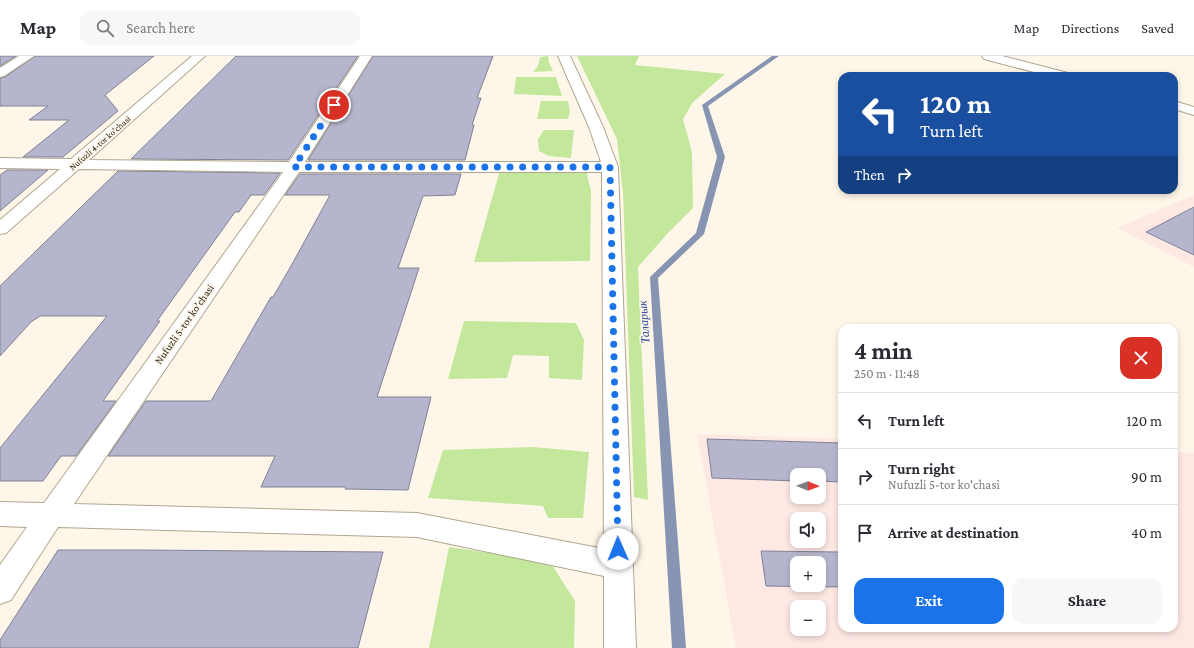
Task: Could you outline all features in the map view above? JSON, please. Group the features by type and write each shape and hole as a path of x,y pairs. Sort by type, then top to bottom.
{"street":[{"path":"0,73 28,56"},
{"name":"Nufuzli 4-tor ko'chasi","path":"0,229 199,56"},
{"name":"Nufuzli 5-tor ko'chasi","path":"0,590 50,515 294,167 366,56"},
{"path":"564,56 596,127 610,167 620,648"},
{"path":"988,56 1049,72"},
{"path":"1178,106 1194,110"},
{"path":"0,162 294,167 610,167"},
{"path":"0,514 417,525 618,565"}],"shaded area":[{"path":"1194,195 1194,267 1117,228"},
{"path":"697,434 838,439 838,632 1178,632 1178,452 1194,453 1194,648 736,648"}],"green space":[{"path":"548,56 549,63 553,71 533,72 538,66 540,57"},
{"path":"577,56 639,56 635,65 725,74 693,102 683,119 692,152 693,208 668,233 638,267 648,500 634,497 623,193 617,139"},
{"path":"516,77 556,77 562,96 514,94"},
{"path":"541,101 568,101 570,112 568,119 537,119"},
{"path":"544,130 574,130 571,158 549,156 539,151 538,139"},
{"path":"500,170 586,170 591,191 590,261 474,262"},
{"path":"464,321 576,323 584,340 582,380 549,378 549,356 513,355 507,378 448,379"},
{"path":"533,447 589,452 583,518 548,518 543,506 428,498 443,450"},
{"path":"449,547 530,559 552,565 575,601 574,648 429,648"}],"building":[{"path":"0,56 16,56 0,66"},
{"path":"35,56 154,56 105,95 118,111 63,157 23,157 69,120 29,120 48,106 0,106 0,78 5,77"},
{"path":"236,56 358,56 288,160 131,159"},
{"path":"373,56 493,56 477,98 481,98 472,125 474,125 465,160 308,160"},
{"path":"7,170 48,170 0,211 0,175"},
{"path":"118,171 280,173 264,195 251,195 239,212 235,212 157,321 160,321 103,401 116,401 76,456 61,456 43,481 0,481 0,448 107,316 40,316 31,322 0,356 0,286"},
{"path":"300,174 461,174 455,195 423,196 398,268 419,268 377,397 431,397 408,490 345,489 346,487 261,487 275,456 108,456 146,401 211,401 271,297 273,297 291,266 330,195 285,195"},
{"path":"1194,207 1194,255 1146,232"},
{"path":"707,439 838,443 838,482 826,481 826,468 790,468 790,481 712,478"},
{"path":"58,550 383,552 358,648 0,648 0,640"},
{"path":"761,551 838,552 838,587 826,587 826,556 790,556 790,586 766,586"}],"waterway":[{"name":"Таларык","path":"679,648 654,277 700,234 721,157 705,105 776,56"}],"route":[{"path":"334,105 294,167 610,167 618,549"}]}
